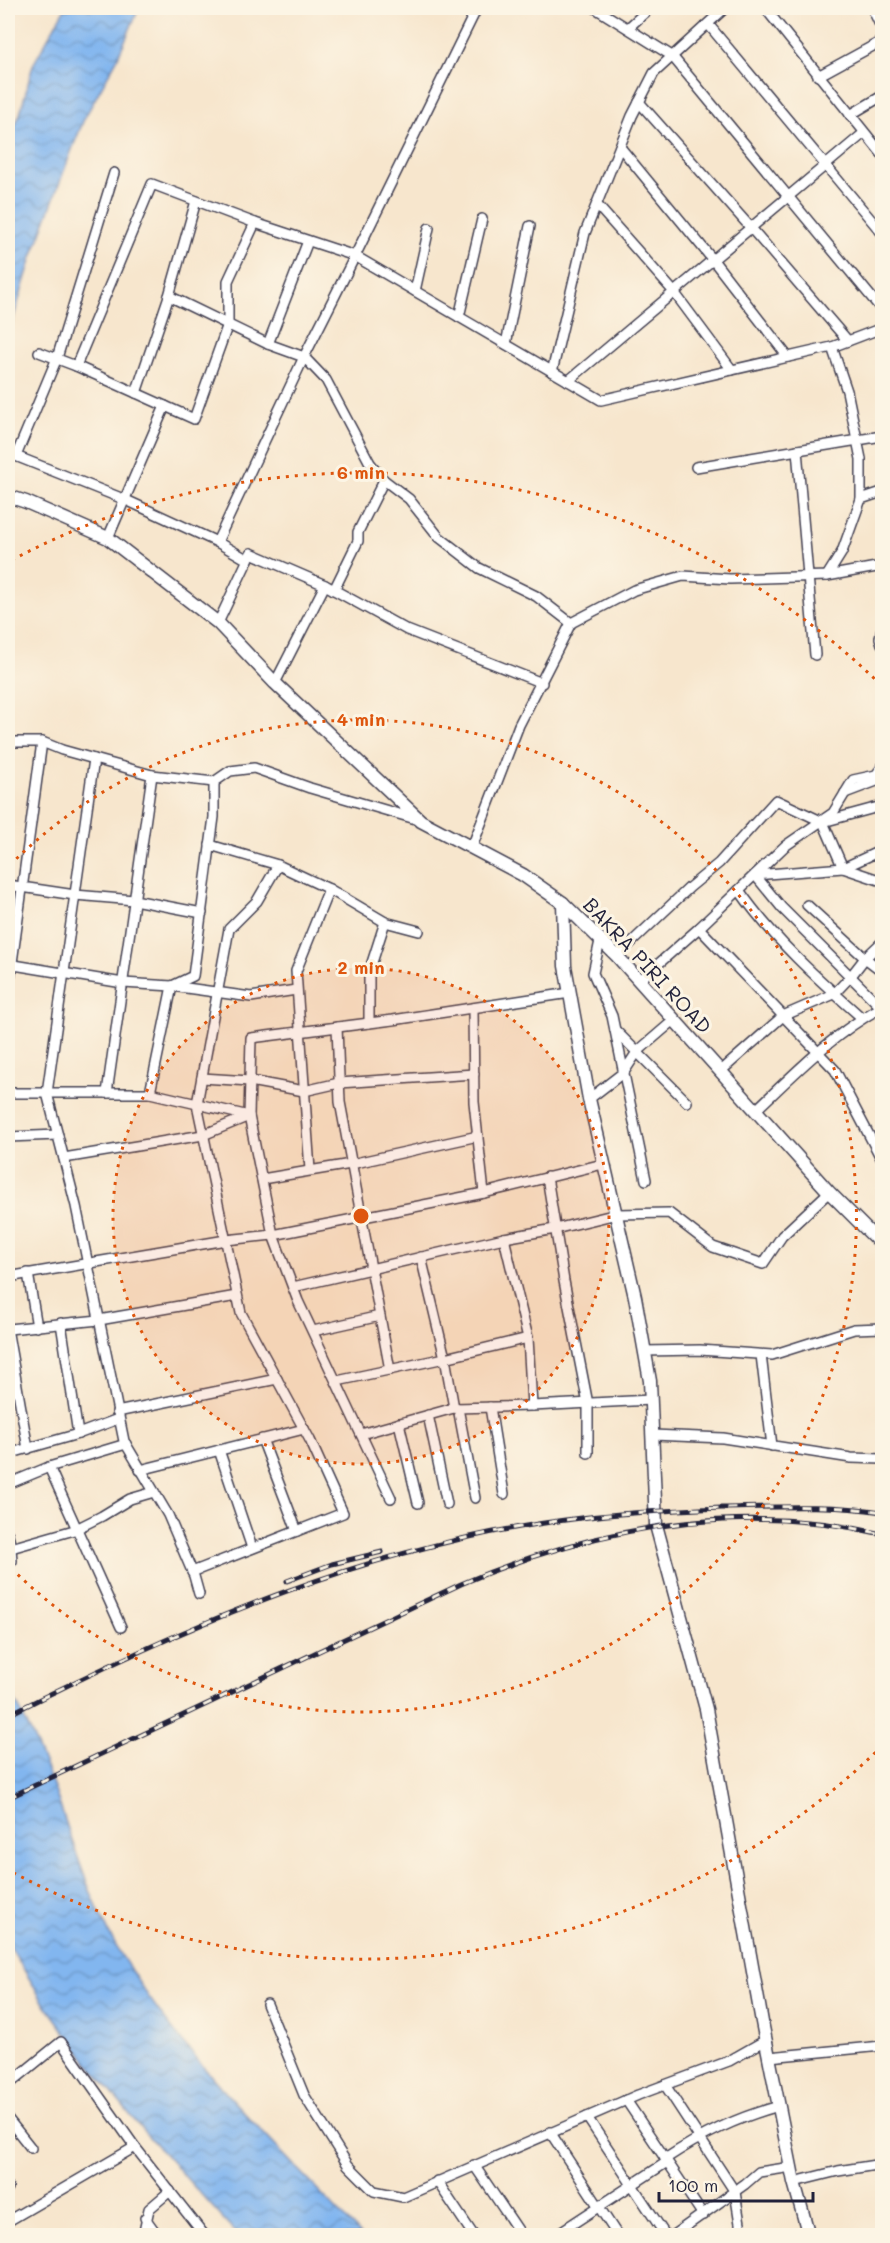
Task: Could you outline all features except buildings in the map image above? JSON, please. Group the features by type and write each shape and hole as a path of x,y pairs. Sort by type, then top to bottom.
{"street":[{"path":"217,542 304,357 477,8"},
{"path":"595,8 672,56 882,310"},
{"path":"628,28 650,8"},
{"path":"552,372 585,233 639,102 654,73 725,8"},
{"path":"765,8 882,154"},
{"path":"872,8 882,29"},
{"path":"708,24 882,234"},
{"path":"819,76 882,41"},
{"path":"850,115 882,96"},
{"path":"639,102 848,341"},
{"path":"568,381 864,133"},
{"path":"620,147 713,260 788,357"},
{"path":"114,173 57,358 12,455 126,500 217,542 248,560"},
{"path":"76,366 152,184 255,223 355,256 601,400 832,347 882,328"},
{"path":"136,393 169,296 196,201"},
{"path":"597,205 674,292 732,370"},
{"path":"459,317 482,219"},
{"path":"39,352 76,366 194,419 228,324 228,281 255,223"},
{"path":"506,344 530,226"},
{"path":"415,291 429,228"},
{"path":"268,344 308,241"},
{"path":"169,296 268,344 304,357 326,380 370,463 384,480 409,499 439,537 479,568 537,596 571,623"},
{"path":"827,576 842,552 861,499 861,459 847,391 832,347"},
{"path":"108,538 165,406"},
{"path":"696,467 882,436"},
{"path":"796,450 815,655"},
{"path":"275,682 358,541 358,532 384,480"},
{"path":"861,499 882,492"},
{"name":"BAKRA PIRI ROAD","path":"8,496 108,538 218,623 275,682 421,821 523,875 563,903 617,957 829,1192 882,1245"},
{"path":"218,623 251,553 329,587 407,630 542,683"},
{"path":"472,847 519,725 571,623 634,590 683,576 730,579 808,577 827,576 882,566"},
{"path":"882,628 880,638 882,644"},
{"path":"8,742 42,742 62,750 152,774 214,782 230,771 254,768 310,788 421,821"},
{"path":"8,992 9,964 42,742"},
{"path":"94,759 46,1093 64,1158 118,1416 126,1444 168,1515 199,1594"},
{"path":"639,981 699,928 785,846 833,813 853,780 876,775 882,767"},
{"path":"107,1093 152,774"},
{"path":"845,793 882,779"},
{"path":"171,986 193,976 214,818 214,782"},
{"path":"617,957 690,887 719,863 776,800 823,822 882,806"},
{"path":"823,822 843,868 882,881"},
{"path":"210,845 278,865 329,889 385,922 419,931"},
{"path":"755,875 843,868 882,850"},
{"path":"192,1572 343,1513 304,1429 240,1312 197,1104 229,929 257,902 278,865"},
{"path":"755,875 782,908 882,1007 862,1018 817,1052 756,1110"},
{"path":"8,885 75,895 134,900 202,913"},
{"path":"310,1170 296,971 329,889"},
{"path":"739,891 761,921 834,994 862,1018"},
{"path":"563,903 565,966 589,1099 635,1297 650,1381 656,1526 706,1709 769,2057 794,2182 809,2235"},
{"path":"807,905 882,971"},
{"path":"369,1023 369,972 385,922"},
{"path":"699,928 835,1070 881,1158"},
{"path":"600,940 593,973 612,1016 646,1180"},
{"path":"721,1071 783,1016 834,994 882,942"},
{"path":"9,964 123,984 171,986 251,997 296,990"},
{"path":"150,1093 171,986"},
{"path":"391,1498 293,1287 273,1235 249,1116 251,1038 570,993"},
{"path":"473,1008 474,1074 484,1193"},
{"path":"589,1099 624,1072 637,1052 673,1020"},
{"path":"337,1027 340,1102 390,1370"},
{"path":"615,1030 687,1102"},
{"path":"202,1078 250,1081 303,1091 339,1083 474,1074"},
{"path":"8,1093 150,1093 249,1116"},
{"path":"64,1158 203,1135 249,1116"},
{"path":"8,1137 58,1135"},
{"path":"262,1179 351,1164 478,1136"},
{"path":"8,1274 28,1273 226,1240 273,1235 484,1193 603,1164"},
{"path":"547,1178 588,1404 588,1453"},
{"path":"293,1287 616,1214 669,1213 713,1247 763,1264 782,1236 829,1192"},
{"path":"504,1238 528,1338 532,1406"},
{"path":"421,1257 475,1498"},
{"path":"28,1273 37,1327"},
{"path":"8,1329 99,1320 237,1296"},
{"path":"313,1331 380,1316"},
{"path":"61,1323 78,1434"},
{"path":"644,1352 700,1350 772,1355 854,1329 882,1328"},
{"path":"8,1334 28,1449"},
{"path":"337,1381 528,1338"},
{"path":"761,1355 772,1446"},
{"path":"8,1454 78,1434 118,1416 277,1379"},
{"path":"361,1434 456,1408 651,1400"},
{"path":"489,1407 504,1494"},
{"path":"428,1415 447,1504"},
{"path":"399,1423 418,1503"},
{"path":"140,1470 304,1429"},
{"path":"653,1435 723,1438 851,1458 882,1459"},
{"path":"261,1440 297,1531"},
{"path":"8,1484 49,1467 126,1444"},
{"path":"219,1450 252,1548"},
{"path":"49,1467 121,1627"},
{"path":"11,1548 77,1528 130,1499 154,1492"},
{"path":"8,1534 12,1561"},
{"path":"267,2004 304,2096 348,2165 374,2191 403,2197 626,2100 729,2061 766,2040"},
{"path":"8,2085 61,2042 135,2147 205,2235"},
{"path":"769,2057 882,2046"},
{"path":"665,2085 735,2192 742,2235"},
{"path":"626,2100 703,2215"},
{"path":"554,2235 699,2137 749,2115 779,2106"},
{"path":"587,2117 666,2235"},
{"path":"8,2119 31,2148"},
{"path":"550,2132 618,2235"},
{"path":"8,2221 135,2147"},
{"path":"794,2182 838,2170 882,2164"},
{"path":"474,2165 522,2235"},
{"path":"672,2235 735,2192 759,2172 792,2167"},
{"path":"437,2181 474,2235"},
{"path":"143,2235 149,2209 170,2191"},
{"path":"146,2218 158,2235"}],"water":[{"path":"65,8 139,8 117,59 84,119 31,260 8,336 8,142 20,114 33,65"},
{"path":"8,1687 46,1767 106,1928 141,1986 199,2062 230,2098 361,2235 238,2235 139,2126 87,2062 42,2000 8,1943"}],"railway":[{"path":"8,1715 76,1681 215,1619 286,1591 431,1546 505,1530 581,1518 634,1513 722,1508 802,1507 882,1512"},
{"path":"8,1798 461,1584 512,1564 563,1548 615,1534 668,1525 721,1520 775,1520 828,1524 882,1534"},
{"path":"287,1581 332,1564 382,1552"}]}
